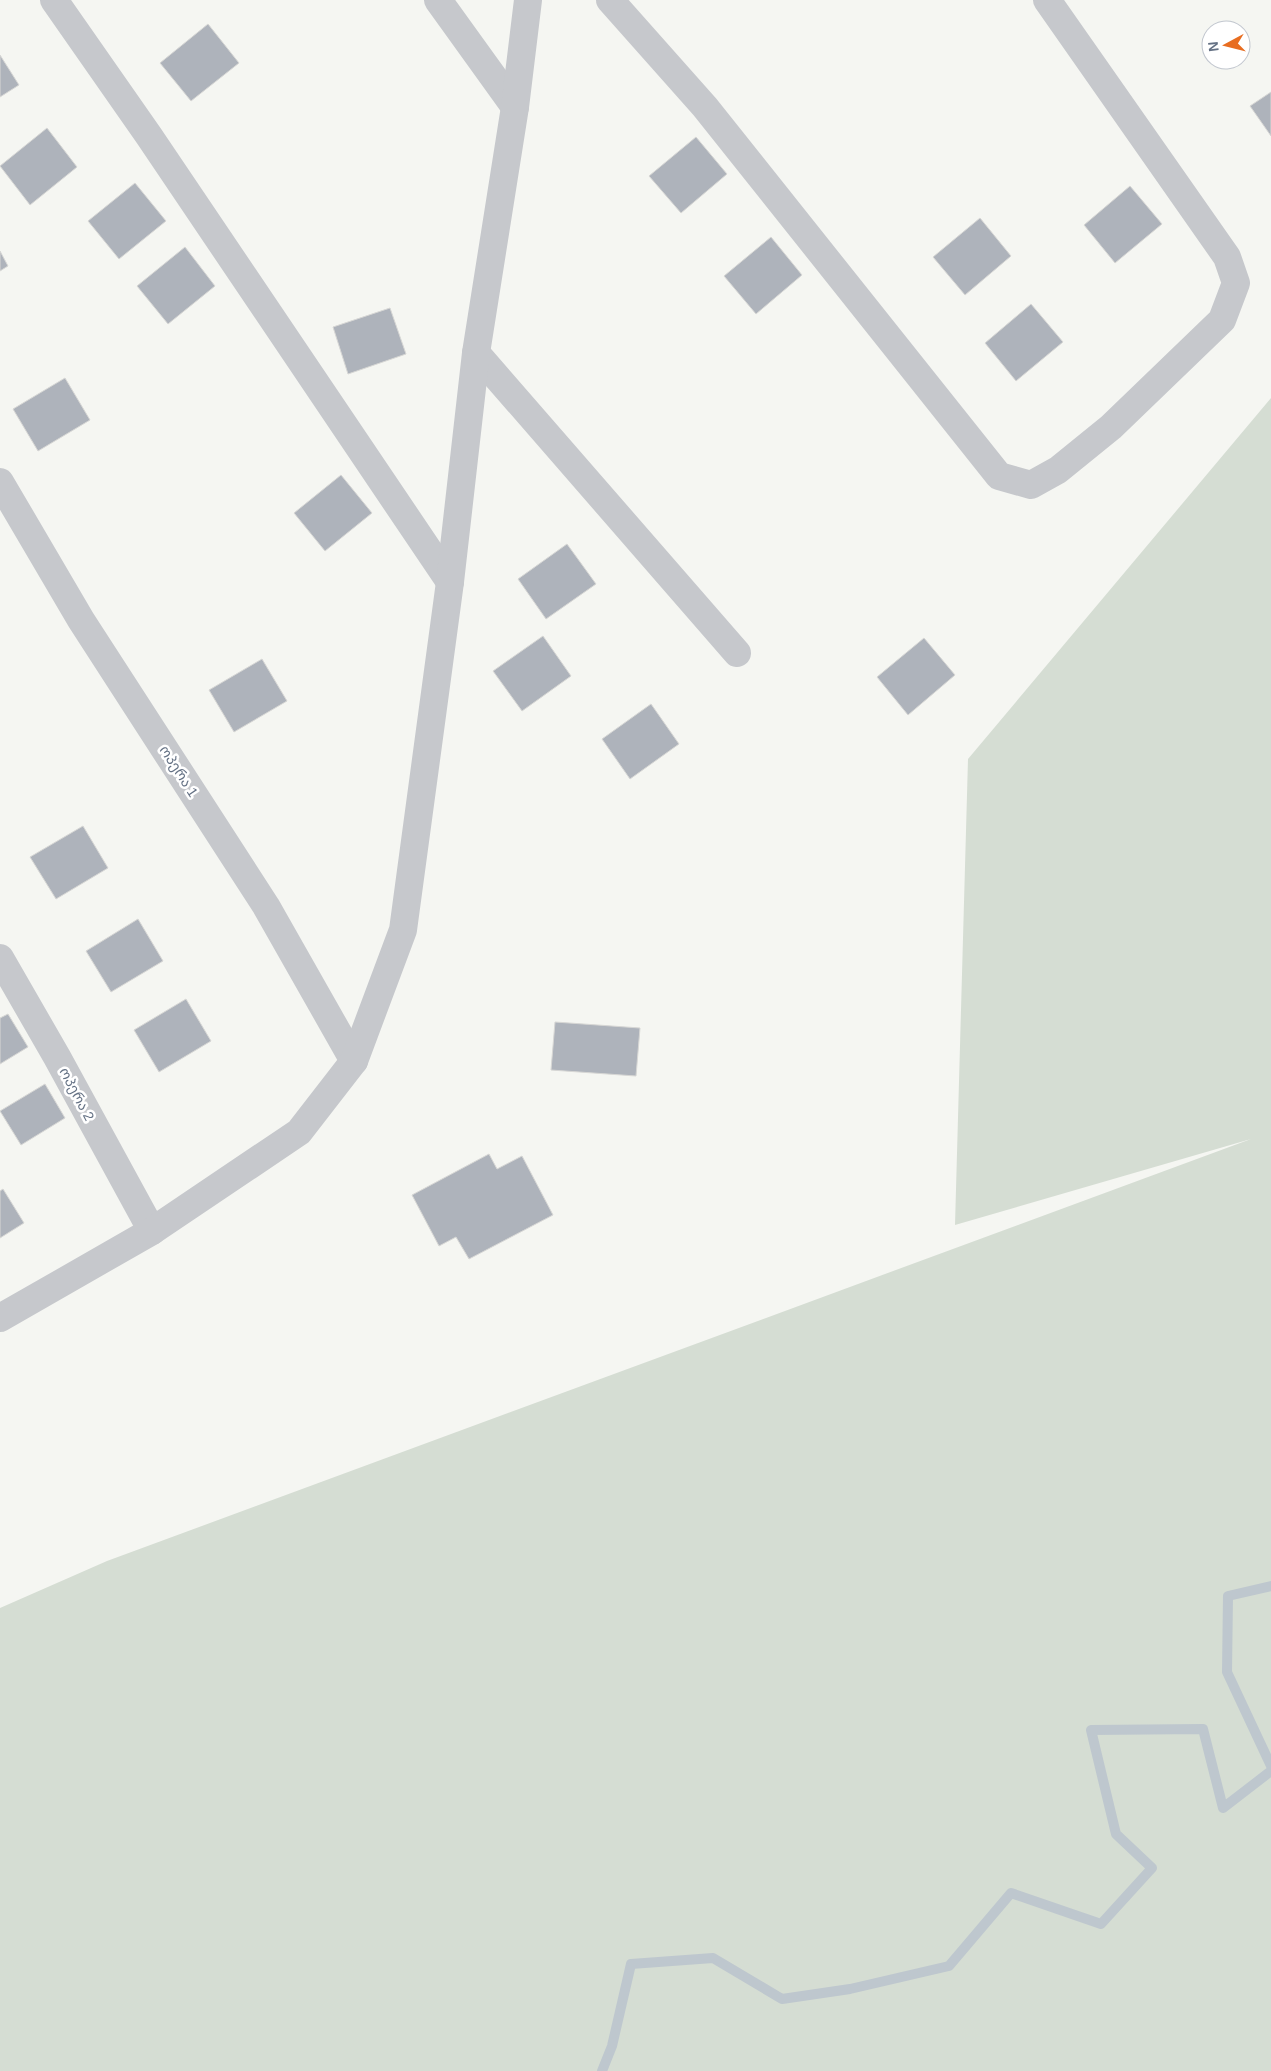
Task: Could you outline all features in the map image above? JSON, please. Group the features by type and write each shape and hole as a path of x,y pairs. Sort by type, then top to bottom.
{"street":[{"path":"54,0 154,144 450,582"},
{"path":"438,0 515,107"},
{"path":"0,1318 152,1231 299,1132 354,1061 403,930 450,582 476,353 515,107 528,0"},
{"path":"610,0 704,107 999,476 1031,485 1058,470 1111,426 1222,320 1236,283 1227,257 1047,0"},
{"path":"476,353 737,653"},
{"name":"ოპერა 1","path":"0,482 81,620 266,906 354,1061"},
{"name":"ოპერა 2","path":"0,958 57,1057 152,1231"}],"shaded area":[{"path":"1271,398 1271,2071 0,2071 0,1608 107,1561 1251,1139 955,1225 968,759"}],"building":[{"path":"208,24 239,63 191,101 160,63"},
{"path":"0,55 19,85 0,97"},
{"path":"1271,92 1271,136 1250,106"},
{"path":"47,128 77,167 30,205 0,166"},
{"path":"696,137 727,174 681,213 649,176"},
{"path":"135,183 166,221 119,259 88,221"},
{"path":"1130,186 1162,224 1115,263 1084,225"},
{"path":"980,218 1011,256 965,295 933,257"},
{"path":"771,237 802,275 756,314 724,276"},
{"path":"185,247 215,286 168,324 137,286"},
{"path":"0,251 8,266 0,271"},
{"path":"1031,304 1063,342 1016,381 985,343"},
{"path":"390,308 406,354 348,374 333,327"},
{"path":"65,378 90,420 38,451 13,409"},
{"path":"341,475 372,513 325,551 294,513"},
{"path":"567,544 596,584 546,619 518,579"},
{"path":"543,636 571,676 522,711 493,671"},
{"path":"924,638 955,675 908,715 877,677"},
{"path":"262,659 287,701 234,732 209,690"},
{"path":"651,704 679,744 630,779 602,739"},
{"path":"83,826 108,868 56,899 30,857"},
{"path":"138,919 163,961 111,992 86,951"},
{"path":"186,999 211,1041 159,1072 134,1030"},
{"path":"8,1014 28,1047 0,1064 0,1018"},
{"path":"555,1022 640,1028 636,1076 551,1070"},
{"path":"45,1084 65,1118 21,1145 0,1111"},
{"path":"489,1154 497,1169 522,1156 553,1215 469,1259 456,1237 439,1246 412,1195"},
{"path":"3,1189 24,1223 0,1238 0,1191"}],"waterway":[{"path":"1271,1586 1228,1596 1227,1672 1271,1766"},
{"path":"602,2071 612,2046 631,1964 713,1958 782,1999 850,1989 949,1966 1011,1893 1101,1924 1152,1868 1116,1834 1091,1730 1203,1729 1223,1808 1271,1771"}]}
